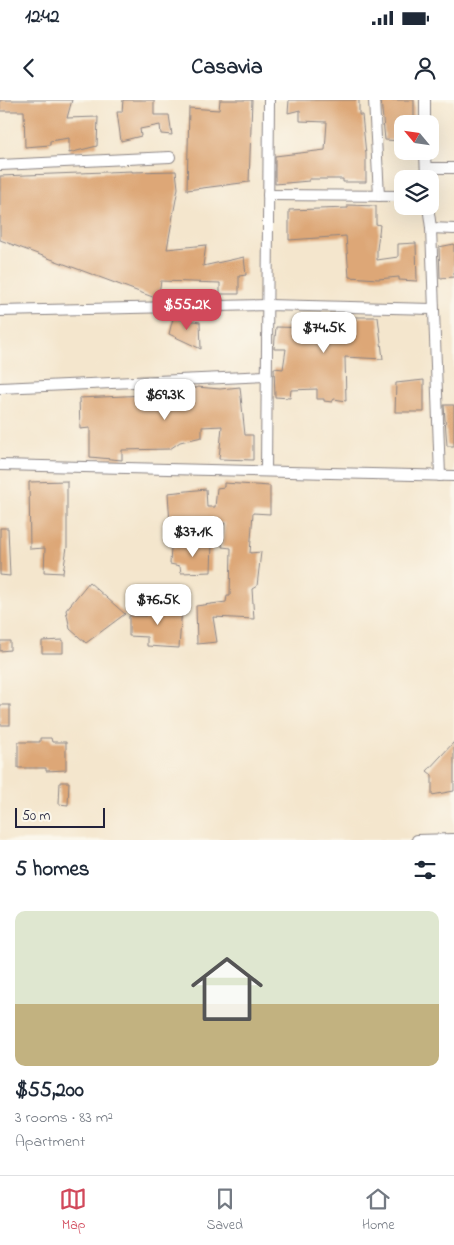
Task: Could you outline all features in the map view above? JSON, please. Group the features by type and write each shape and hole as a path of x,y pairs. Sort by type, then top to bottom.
{"street":[{"path":"266,471 269,100"},
{"path":"374,100 379,196"},
{"path":"425,100 425,115"},
{"path":"0,165 170,157"},
{"path":"439,171 454,168"},
{"path":"268,195 394,196"},
{"path":"429,215 440,476"},
{"path":"431,228 454,229"},
{"path":"0,311 267,305 433,309"},
{"path":"0,388 266,376"},
{"path":"0,465 454,476"},
{"path":"416,840 454,839"}],"building":[{"path":"0,100 72,100 67,118 98,117 97,146 69,153 69,138 50,141 50,145 25,147 24,111 0,111"},
{"path":"123,100 154,100 154,115 169,115 172,135 161,134 160,125 140,129 141,136 121,141 117,112 122,112"},
{"path":"220,100 252,100 249,182 187,190 189,108 219,110"},
{"path":"289,100 359,100 359,115 362,115 366,154 366,182 343,182 343,179 309,179 309,181 275,184 275,156 325,150 327,122 300,121 300,110 288,113"},
{"path":"381,100 414,100 414,115 394,115 394,141 385,140"},
{"path":"176,171 178,188 167,249 206,245 203,266 244,257 246,275 239,276 239,294 220,294 220,283 161,281 158,299 0,240 0,176"},
{"path":"348,205 376,206 376,224 380,225 377,260 398,257 398,244 416,243 417,281 399,280 399,277 378,279 349,277 346,236 289,240 289,210 348,208"},
{"path":"454,244 454,277 440,278 439,247"},
{"path":"312,317 378,317 383,359 345,357 346,401 334,399 332,402 317,399 317,389 291,390 290,398 275,397 274,368 283,369 286,349 274,349 276,327 312,328"},
{"path":"173,318 200,322 201,349 169,334"},
{"path":"424,380 424,412 395,412 396,383"},
{"path":"240,387 245,435 253,435 253,460 219,459 222,426 202,427 202,437 180,442 170,449 122,450 122,460 90,457 90,428 80,429 79,398 147,395 147,388 220,389"},
{"path":"444,405 454,405 454,446 447,446"},
{"path":"67,481 67,547 63,573 44,572 45,548 30,549 29,482"},
{"path":"224,483 270,486 270,514 253,513 250,553 261,552 257,586 252,589 254,619 213,617 217,642 197,644 196,606 226,602 227,596 230,596 231,548 222,547 225,523 170,524 168,493 206,489 207,507 215,507 217,488 224,487"},
{"path":"0,528 8,528 10,576 0,575"},
{"path":"212,543 211,572 181,573 180,566 170,564 171,547"},
{"path":"89,582 125,614 86,643 70,629 66,610"},
{"path":"146,606 182,607 179,648 147,646 147,637 129,636 129,616 146,616"},
{"path":"63,640 63,653 42,653 42,641"},
{"path":"0,641 10,641 10,650 0,651"},
{"path":"0,705 10,705 10,725 0,725"},
{"path":"40,738 51,738 52,742 66,742 66,770 46,771 46,768 18,768 18,742 40,742"},
{"path":"454,742 454,791 432,795 432,775 427,771"},
{"path":"60,782 69,782 68,805 59,804"}]}
